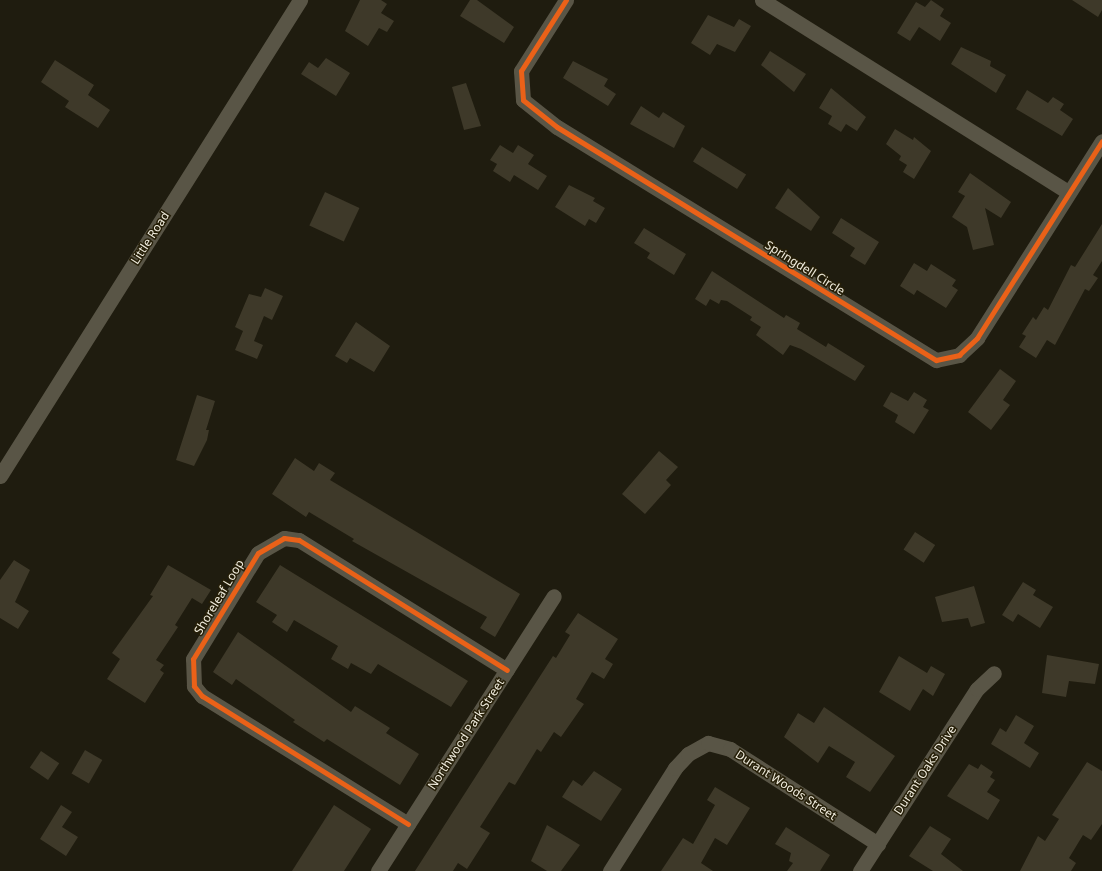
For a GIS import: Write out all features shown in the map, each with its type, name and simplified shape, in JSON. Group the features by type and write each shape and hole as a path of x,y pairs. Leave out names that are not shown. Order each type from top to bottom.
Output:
{"street":[{"name":"Little Road","path":"0,476 300,0"},
{"path":"762,0 1068,192"},
{"name":"Springdell Circle","path":"561,2 521,71 523,100 556,127 936,360 959,355 977,338 1068,192 1102,141"},
{"name":"Shoreleaf Loop","path":"408,824 202,696 194,686 193,659 258,553 284,538 299,540 507,670"},
{"name":"Northwood Park Street","path":"378,871 554,596"},
{"name":"Durant Oaks Drive","path":"860,871 977,689 994,673"},
{"name":"Durant Woods Street","path":"610,871 675,768 688,754 708,743 730,749 878,844"}],"building":[{"path":"360,0 381,0 387,4 381,13 394,21 387,32 379,28 368,46 345,31"},
{"path":"470,0 477,0 514,27 504,43 460,16"},
{"path":"931,0 944,9 940,16 951,23 940,41 919,27 910,41 897,33 916,2 925,7"},
{"path":"1072,0 1102,0 1102,10 1098,17"},
{"path":"708,15 734,27 739,19 751,26 735,52 717,44 710,55 691,43"},
{"path":"961,47 991,61 990,66 1006,75 996,93 951,64"},
{"path":"770,51 806,74 794,92 761,65"},
{"path":"326,58 350,73 336,96 301,74 309,62 318,68"},
{"path":"55,60 94,85 88,95 110,110 98,128 65,107 69,101 41,82"},
{"path":"573,61 608,79 604,86 616,94 608,106 563,78"},
{"path":"466,83 481,126 464,130 452,87"},
{"path":"831,88 866,117 857,131 846,124 841,132 828,124 832,116 819,108"},
{"path":"1027,90 1048,103 1053,97 1064,104 1060,110 1073,119 1062,136 1016,109"},
{"path":"641,106 659,118 663,112 685,126 674,148 630,124"},
{"path":"895,129 913,140 914,137 931,151 914,179 903,172 907,165 899,160 901,156 886,144"},
{"path":"500,145 513,153 518,145 534,155 528,164 547,176 538,190 514,175 510,182 493,171 497,164 490,160"},
{"path":"702,147 746,175 737,189 693,161"},
{"path":"970,173 1011,202 1001,218 985,208 994,245 973,250 967,227 952,217 965,196 958,192"},
{"path":"569,185 595,198 593,201 605,208 596,223 589,219 585,226 555,207"},
{"path":"788,188 820,217 811,231 775,208"},
{"path":"325,192 359,208 344,242 309,226"},
{"path":"841,218 879,242 865,265 850,256 855,248 832,233"},
{"path":"1102,224 1102,261 1093,275 1098,278 1089,291 1085,289 1055,345 1047,340 1036,358 1019,347 1026,336 1022,334 1033,317 1036,320 1044,307 1048,310 1071,265 1075,267"},
{"path":"644,228 686,254 674,275 647,258 650,253 634,243"},
{"path":"914,263 927,271 931,264 956,280 952,286 958,290 946,308 917,290 914,295 900,286"},
{"path":"712,271 784,318 786,315 800,323 797,329 826,347 828,343 865,366 855,381 801,349 790,345 783,355 756,335 761,327 750,320 752,317 727,301 721,300 719,304 710,299 706,306 695,299"},
{"path":"265,288 283,296 272,320 264,316 254,341 263,345 257,359 235,350 243,331 235,327 249,294 261,297"},
{"path":"356,322 390,346 374,372 350,358 347,363 335,356"},
{"path":"1000,369 1016,381 1003,400 1010,405 991,430 968,412"},
{"path":"891,392 908,401 914,392 927,400 923,407 929,410 914,434 895,422 898,415 883,406"},
{"path":"197,395 215,401 206,430 209,430 207,440 194,466 176,460"},
{"path":"659,451 678,467 666,480 671,485 645,514 622,494"},
{"path":"295,458 314,471 319,463 335,473 330,480 520,594 495,637 480,628 487,617 352,541 354,539 309,512 306,517 272,494"},
{"path":"915,532 935,545 924,563 904,550"},
{"path":"14,560 30,570 15,602 29,611 18,629 0,618 0,580"},
{"path":"168,565 211,590 202,604 192,598 175,625 178,627 156,660 164,665 160,670 164,673 145,703 107,679 120,659 112,653 153,596 150,595"},
{"path":"280,565 468,681 451,707 378,664 371,674 351,663 348,669 331,659 338,646 294,620 287,632 272,622 277,615 256,602"},
{"path":"1023,582 1036,590 1033,595 1053,607 1040,628 1018,614 1013,622 1002,615"},
{"path":"974,586 985,623 971,627 968,618 942,622 935,597"},
{"path":"578,613 618,639 605,659 613,664 604,679 592,672 576,699 584,704 561,737 554,732 541,752 537,749 515,785 509,782 480,827 490,833 467,869 458,863 453,871 415,871 553,656 556,658 570,635 565,632"},
{"path":"238,632 351,712 355,706 390,728 386,733 419,754 400,785 327,739 324,742 293,722 295,720 236,679 232,685 213,672"},
{"path":"1047,655 1099,664 1095,684 1069,681 1066,697 1042,693"},
{"path":"899,656 927,673 931,666 945,674 933,696 923,689 910,711 879,692"},
{"path":"824,707 895,756 870,792 846,777 855,762 829,746 818,763 784,737 798,713 814,723"},
{"path":"1016,715 1034,726 1024,743 1039,753 1030,768 991,744 1000,728 1006,732"},
{"path":"85,750 102,760 89,783 72,773"},
{"path":"41,751 59,763 48,780 30,768"},
{"path":"1087,762 1102,771 1102,824 1091,840 1083,835 1069,858 1076,863 1071,871 1020,871 1038,836 1045,841 1059,819 1052,815"},
{"path":"969,764 978,769 981,764 993,772 990,777 995,780 987,792 1000,800 988,820 947,796"},
{"path":"594,771 622,789 601,821 562,797 573,780 582,786"},
{"path":"715,787 750,808 727,845 715,838 701,863 713,871 661,871 683,838 693,844 715,805 707,800"},
{"path":"61,805 72,812 62,827 78,837 66,856 40,839"},
{"path":"334,805 371,829 344,871 292,871"},
{"path":"547,825 580,845 561,871 547,871 531,861"},
{"path":"930,826 951,839 941,854 963,871 933,871 909,856"},
{"path":"786,827 830,855 820,871 787,871 793,863 789,861 791,853 775,844"}],"cycle path":[{"path":"566,0 521,71 523,100 557,127 936,360 959,355 977,338 1102,141"},
{"path":"408,824 202,696 194,686 193,659 258,553 284,538 299,540 507,670"}]}
